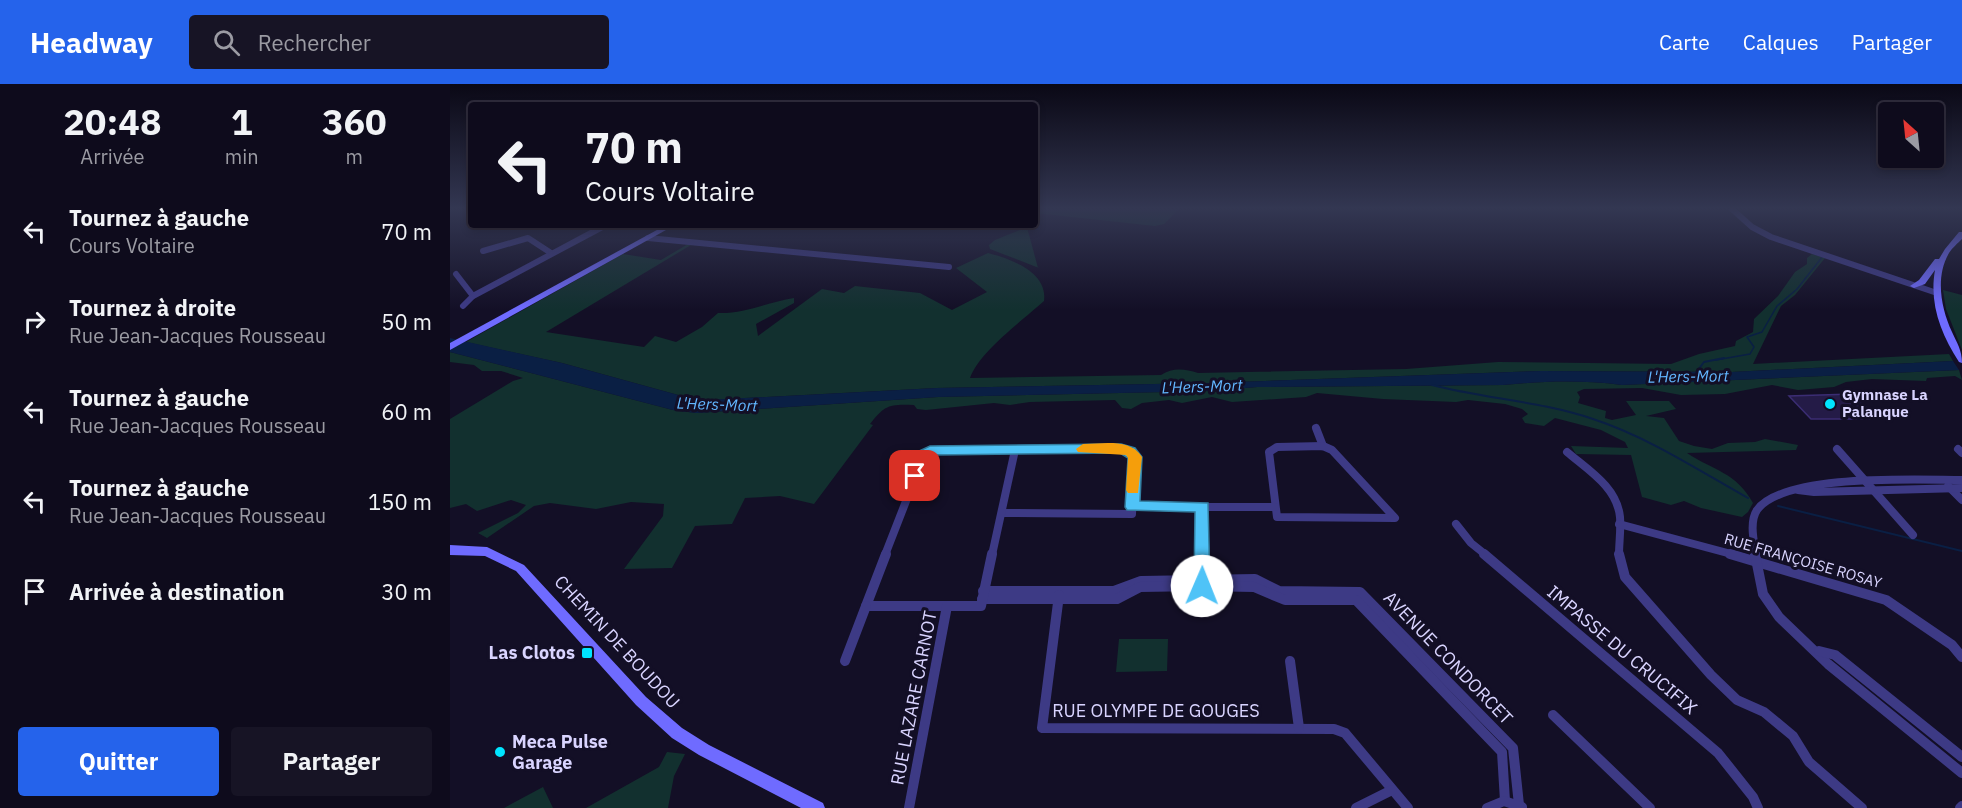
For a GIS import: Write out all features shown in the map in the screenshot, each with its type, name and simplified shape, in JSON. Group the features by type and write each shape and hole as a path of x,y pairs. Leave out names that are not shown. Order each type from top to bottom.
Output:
{"street":[{"path":"483,251 511,243"},
{"path":"535,243 551,253"},
{"path":"463,306 473,296 571,243"},
{"path":"450,347 639,243"},
{"path":"698,243 949,267"},
{"path":"1788,243 1914,286 1936,290"},
{"path":"1914,286 1922,282 1955,243"},
{"path":"1962,245 1943,259 1937,272 1936,290 1942,321 1962,360"},
{"path":"456,274 473,296"},
{"path":"1316,428 1323,446"},
{"path":"1323,446 1332,450 1395,518 1277,517 1275,507 1269,452 1271,449 1323,446"},
{"path":"845,661 924,455 930,450 1121,448 1131,452 1135,457 1132,514 1002,513"},
{"path":"1837,449 1913,535"},
{"path":"983,595 1015,450"},
{"path":"1567,452 1612,496 1618,507 1618,563 1625,577 1711,675 1737,700 1764,712 1792,736 1809,762 1862,808"},
{"path":"1943,480 1962,500"},
{"path":"1962,480 1809,485 1769,500 1756,511 1754,523 1756,561 1764,597 1782,622 1819,651 1828,664 1962,773"},
{"path":"1796,489 1814,492 1962,488"},
{"path":"1132,507 1275,507"},
{"path":"1202,583 1203,507"},
{"name":"IMPASSE DU CRUCIFIX","path":"1456,524 1471,543 1718,753 1753,797 1758,808"},
{"name":"RUE FRANÇOISE ROSAY","path":"1619,524 1756,561 1886,600 1952,645 1962,657"},
{"name":"CHEMIN DE BOUDOU","path":"450,550 487,552 520,568 641,701 677,733 704,750 816,808"},
{"name":"AVENUE CONDORCET","path":"983,595 1059,595 1117,599 1140,587 1255,579 1279,591 1360,592 1513,748 1521,806"},
{"name":"AVENUE CONDORCET","path":"1202,583 1254,587 1285,600 1356,600 1502,752 1505,801"},
{"name":"RUE LAZARE CARNOT","path":"909,808 946,606 981,606 983,595"},
{"name":"RUE OLYMPE DE GOUGES","path":"1059,595 1042,728 1334,729 1345,733 1408,808"},
{"path":"866,606 946,606"},
{"path":"1819,651 1835,656 1962,757"},
{"path":"1290,661 1299,728"},
{"path":"1553,715 1650,808"},
{"path":"1356,808 1392,790"},
{"path":"1487,808 1494,802 1505,801 1521,806"}],"green space":[{"path":"992,243 1031,243 1038,268 990,249 989,245"},
{"path":"688,244 691,245 546,332 644,347 655,336 676,342 702,327 718,313 737,312 794,298 794,303 756,324 758,336 822,289 844,293 855,286 920,293 952,310 987,292 956,268 988,253 1026,268 1040,282 1044,291 1044,301 992,347 970,378 1161,375 1179,370 1198,373 1406,369 1498,362 1671,364 1699,354 1735,346 1736,341 1753,332 1754,319 1778,296 1795,272 1807,264 1807,258 1812,254 1825,258 1795,295 1781,306 1753,364 1949,354 1953,361 1732,372 1541,371 1211,383 937,388 708,400 678,395 562,363 466,342 623,254 661,260"},
{"path":"1943,290 1962,295 1962,350 1946,309"},
{"path":"450,352 673,410 696,413 938,397 1210,391 1257,387 1503,385 1562,382 1622,385 1959,370 1962,380 1955,376 1927,378 1926,381 1872,379 1846,382 1834,387 1798,390 1772,385 1725,394 1681,395 1642,388 1584,389 1577,392 1580,397 1578,403 1606,411 1605,418 1612,420 1636,415 1626,401 1669,401 1676,409 1646,416 1664,418 1679,441 1694,446 1712,449 1728,443 1755,442 1765,439 1798,445 1796,450 1687,453 1732,478 1746,493 1753,503 1742,517 1701,508 1684,501 1671,505 1642,497 1631,455 1576,454 1571,446 1628,448 1625,442 1601,430 1555,418 1544,426 1525,423 1522,418 1528,414 1522,409 1505,404 1468,400 1456,402 1383,399 1317,393 1306,397 1232,402 1212,397 1182,403 1169,400 1142,403 1131,409 1122,408 1115,400 1030,402 1010,405 994,403 926,410 917,409 914,405 899,405 884,409 870,424 873,425 814,504 780,496 745,498 732,524 695,526 672,568 624,569 663,516 664,504 631,502 596,509 550,503 534,506 487,538 478,533 518,513 526,505 511,500 477,511 466,504 450,508 450,419 513,381 523,378 501,371 482,371 474,365 450,362"},
{"path":"1119,639 1168,639 1167,671 1116,672"},
{"path":"667,752 685,754 674,776 668,808 586,808 659,767"},
{"path":"543,787 553,808 504,808"}],"water":[{"name":"L'Hers-Mort","path":"450,338 562,363 678,395 708,400 937,388 1211,383 1541,371 1732,372 1953,361 1959,370 1622,385 1562,382 1503,385 1257,387 1210,391 938,397 696,413 673,410 450,352"}],"building":[{"name":"Gymnase La Palanque","path":"1853,394 1878,419 1811,419 1789,396"}],"waterway":[{"name":"L'Hers-Mort","path":"1716,360 1750,354 1754,347 1747,337 1762,332 1777,306 1797,289 1823,256"},
{"name":"L'Hers-Mort","path":"1695,374 1704,362 1724,358"},
{"path":"1432,385 1553,408 1613,426 1691,465 1748,498"},
{"path":"1778,506 1962,551"}],"slow traffic":[{"path":"1083,449 1121,448 1131,452 1135,457 1133,490"}],"place":[{"name":"Gymnase La Palanque","path":"1830,404"},
{"name":"Las Clotos","path":"587,653"},
{"name":"Meca Pulse Garage","path":"500,752"}],"route":[{"path":"915,476 924,455 930,450 1121,448 1131,452 1135,457 1132,507 1203,507 1202,586"}]}
